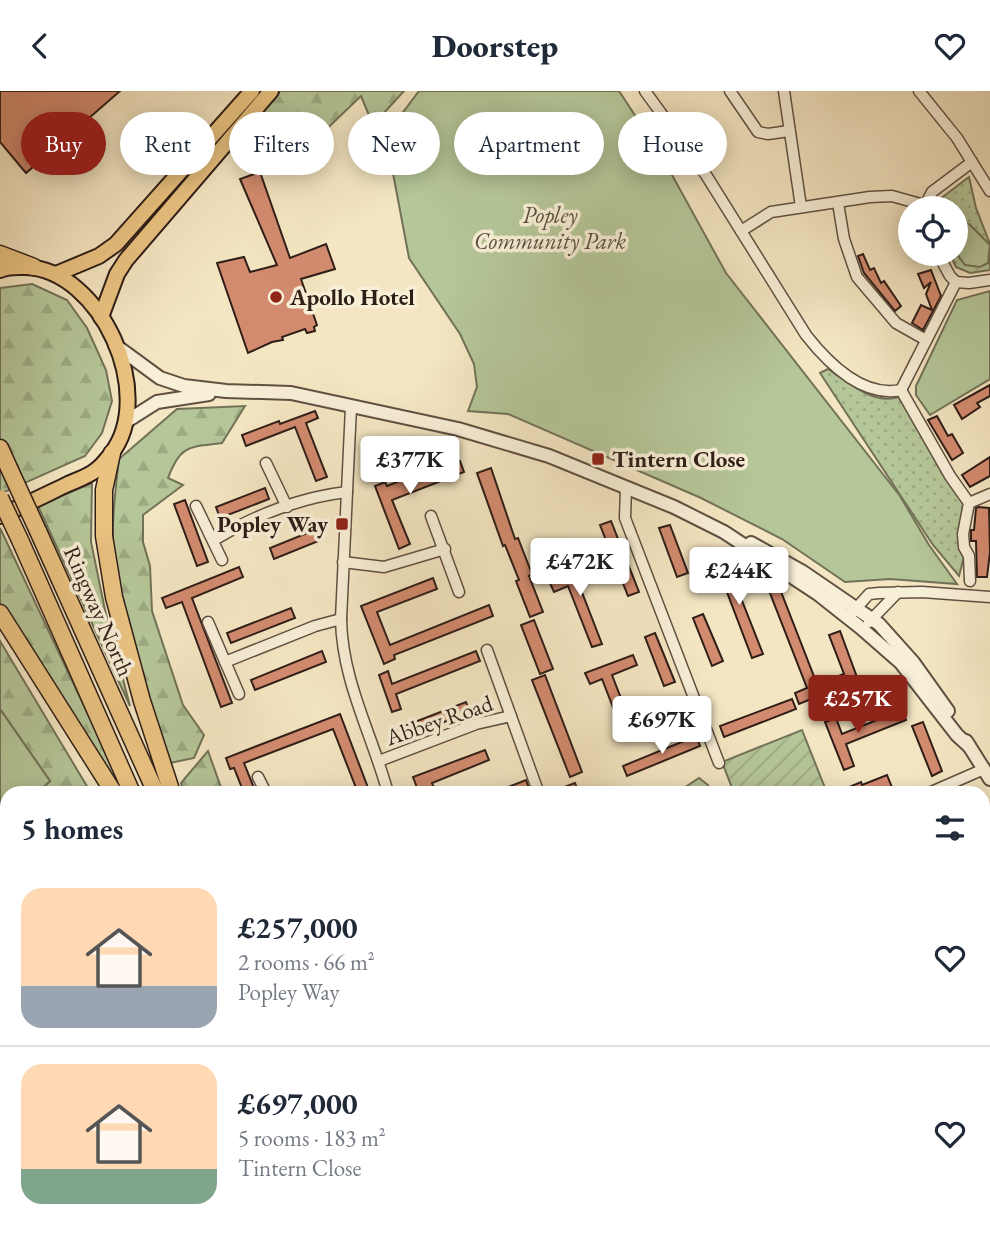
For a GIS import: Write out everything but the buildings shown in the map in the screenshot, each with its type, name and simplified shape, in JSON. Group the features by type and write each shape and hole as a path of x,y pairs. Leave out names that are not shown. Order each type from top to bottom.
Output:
{"highway":[{"path":"0,254 34,267"},
{"name":"Ringway North","path":"0,448 153,786"},
{"path":"112,453 104,490 103,536 114,597 142,701 170,786"},
{"name":"Ringway North","path":"0,498 129,786"},
{"path":"0,613 110,786"}],"main road":[{"path":"56,274 99,257 116,244 253,91"},
{"path":"101,317 117,274 126,260 271,91"},
{"path":"0,270 8,266 34,267 56,274 72,285 101,317 116,345 128,387 127,421 112,453 96,470 0,516"}],"street":[{"path":"645,91 706,175 806,335 824,359 840,372 880,392 901,390"},
{"path":"730,91 758,132 768,134 789,131"},
{"path":"784,91 801,207"},
{"path":"919,91 972,162 990,191"},
{"path":"930,196 972,162"},
{"path":"740,231 771,212 892,196 898,198"},
{"path":"838,203 844,239 857,277 896,323 926,341"},
{"path":"945,266 956,282 990,280"},
{"path":"901,390 956,282"},
{"path":"116,345 160,378 184,386 226,391 291,393 479,434 550,456 724,532 867,624 969,746 987,774 950,786"},
{"path":"901,390 968,503 963,534 964,547 969,556 970,581"},
{"path":"127,421 158,402 226,391"},
{"name":"Abbey Road","path":"351,407 343,562 342,653 386,786"},
{"path":"266,463 287,507"},
{"path":"626,487 625,519 719,763"},
{"path":"214,540 237,526 308,499 347,492"},
{"path":"968,503 990,493"},
{"path":"195,506 222,560"},
{"path":"431,516 459,592"},
{"path":"343,562 384,567 445,549"},
{"path":"852,613 869,594 898,592 990,597"},
{"path":"867,624 898,592"},
{"path":"225,662 315,626 341,619"},
{"path":"208,622 239,694"},
{"path":"489,649 536,786"},
{"name":"Abbey Road","path":"379,761 476,724 511,716"},
{"path":"258,777 262,786"}],"green space":[{"path":"280,91 404,91 385,112 368,112 361,96 334,122 334,112 262,112"},
{"name":"Popley Community Park","path":"419,91 619,91 633,112 618,112 618,175 672,175 726,273 900,496 929,545 957,584 890,579 845,582 782,539 701,498 508,414 468,411 477,387 474,364 460,334 409,258 393,175 440,175 440,112 403,112"},
{"path":"969,177 976,208 990,244 990,270 970,273 956,267 968,266 968,196 944,196"},
{"path":"968,224 990,245 988,263 980,267 968,265"},
{"path":"32,284 67,300 87,328 106,370 112,401 102,433 85,456 0,494 0,288"},
{"path":"990,291 990,379 930,415 916,395 916,386 957,300"},
{"path":"828,369 871,395 889,399 899,397 963,503 960,551 964,557 959,576 933,545 820,373"},
{"path":"245,406 222,443 194,447 182,453 168,478 183,485 143,515 143,542 150,566 152,611 183,705 204,735 194,758 170,763 138,665 119,590 113,539 119,459 177,409"},
{"path":"92,483 91,542 105,610 130,706 38,506"},
{"path":"0,528 122,786 117,786 0,604"},
{"path":"0,641 87,786 45,786 50,781 0,709"},
{"path":"0,709 50,781 45,786 0,786"},
{"path":"802,730 824,786 731,786 722,762"},
{"path":"208,751 220,786 182,786 181,783"},
{"path":"699,778 708,786 687,786"}],"place":[{"name":"Apollo Hotel","path":"276,297"},
{"name":"Tintern Close","path":"598,459"},
{"name":"Popley Way","path":"342,524"}]}
